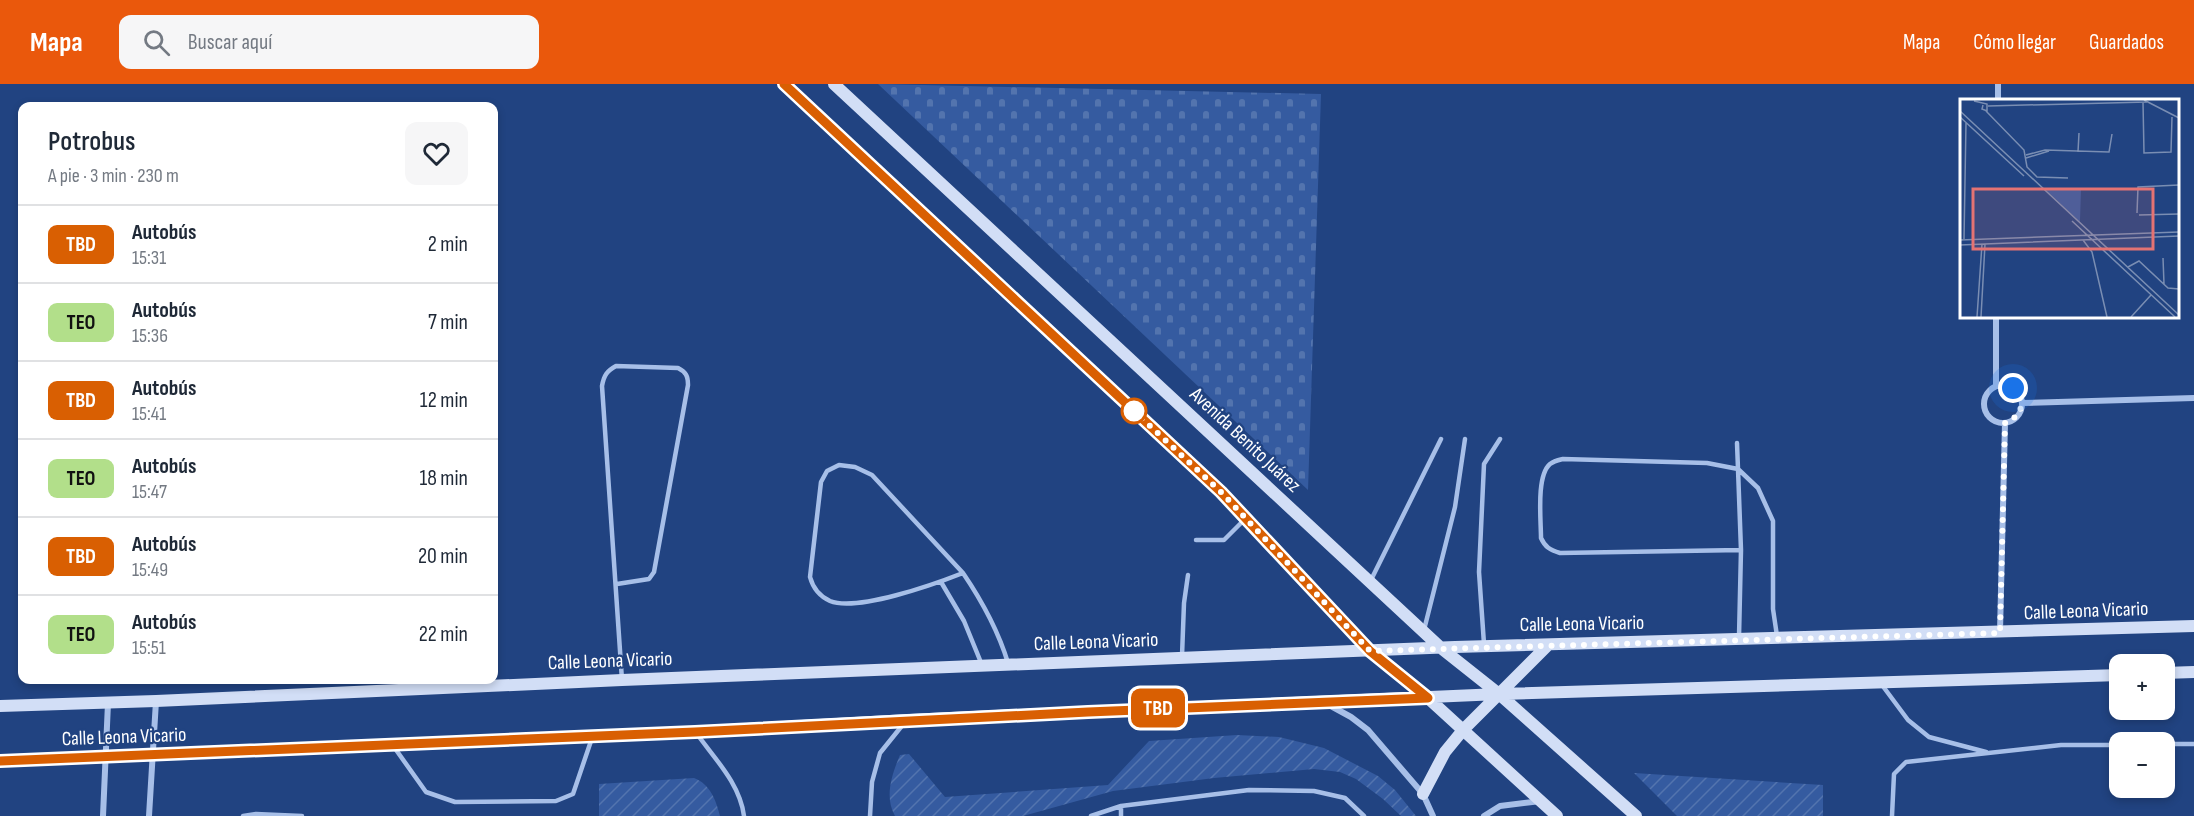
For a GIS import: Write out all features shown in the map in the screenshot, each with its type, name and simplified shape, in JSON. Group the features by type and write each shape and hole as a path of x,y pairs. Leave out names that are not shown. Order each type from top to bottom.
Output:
{"main road":[{"path":"784,84 1221,492 1370,651 1428,698 1557,816"},
{"name":"Avenida Benito Juárez","path":"834,84 1441,648 1499,694 1634,814"},
{"name":"Calle Leona Vicario","path":"0,705 156,701 1484,646 2194,626"},
{"path":"1423,794 1445,752 1463,730 1548,645"},
{"path":"2175,673 2194,672"},
{"name":"Calle Leona Vicario","path":"0,761 695,732 1323,701 2109,675"}],"street":[{"path":"1996,318 1996,386"},
{"path":"2005,385 2013,388 2019,394 2022,403 2020,412 2014,419 2005,423 1997,422 1990,419 1985,412 1984,397 1996,386 2005,385"},
{"path":"2022,403 2194,398"},
{"path":"2000,633 2005,423"},
{"path":"149,816 156,701"},
{"path":"1323,701 1368,730 1423,794 1433,816"},
{"path":"103,816 108,702"},
{"path":"1484,816 1500,806 1541,801"}],"lane":[{"path":"617,584 649,579 654,572 688,385 685,371 678,368 616,366 603,377 622,680"},
{"path":"1370,582 1441,439"},
{"path":"1424,630 1455,507 1465,440"},
{"path":"1484,646 1479,572 1484,464 1500,440"},
{"path":"1737,443 1741,550 1739,640"},
{"path":"1741,550 1560,553 1545,546 1541,538 1541,479 1551,462 1563,459 1707,462 1738,469 1758,488 1771,514 1773,609 1778,639"},
{"path":"963,573 899,595 849,603 832,602 820,595 812,587 810,577 821,482 827,471 839,465 855,467 872,475 963,573 1000,636 1009,665"},
{"path":"1196,540 1224,540 1245,519"},
{"path":"1182,658 1184,603 1188,575"},
{"path":"941,582 964,621 983,667"},
{"path":"1880,682 1908,720 1929,737 1991,753"},
{"path":"870,816 872,782 880,753 907,720"},
{"path":"695,732 733,783 739,795 744,816"},
{"path":"392,745 426,792 455,802 556,801 573,794 593,736"},
{"path":"2175,744 2194,744"},
{"path":"1892,816 1894,774 1906,762 2061,745 2109,745"},
{"path":"1091,816 1121,806 1250,790 1314,790 1345,798 1364,816"},
{"path":"1121,806 1121,816"},
{"path":"243,816 256,814 302,816"},
{"path":"1634,814 1645,816"}],"green space":[{"path":"878,84 1321,94 1308,490"},
{"path":"1237,735 1279,737 1324,748 1378,776 1395,790 1416,816 1401,816 1356,779 1340,772 1314,769 1214,778 1113,791 1023,816 895,816 890,801 892,778 900,755 909,754 945,797 1108,785 1149,741"},
{"path":"1634,773 1823,785 1823,816 1677,816"},
{"path":"694,778 712,793 720,816 599,816 599,784"}],"bus line":[{"name":"TBD","path":"0,761 1428,698 1370,651 1221,492 784,84"}],"route":[{"path":"1134,411 1221,492 1370,651 2000,633 2005,423 2014,419 2020,412 2022,403 2019,394 2013,388"}]}
